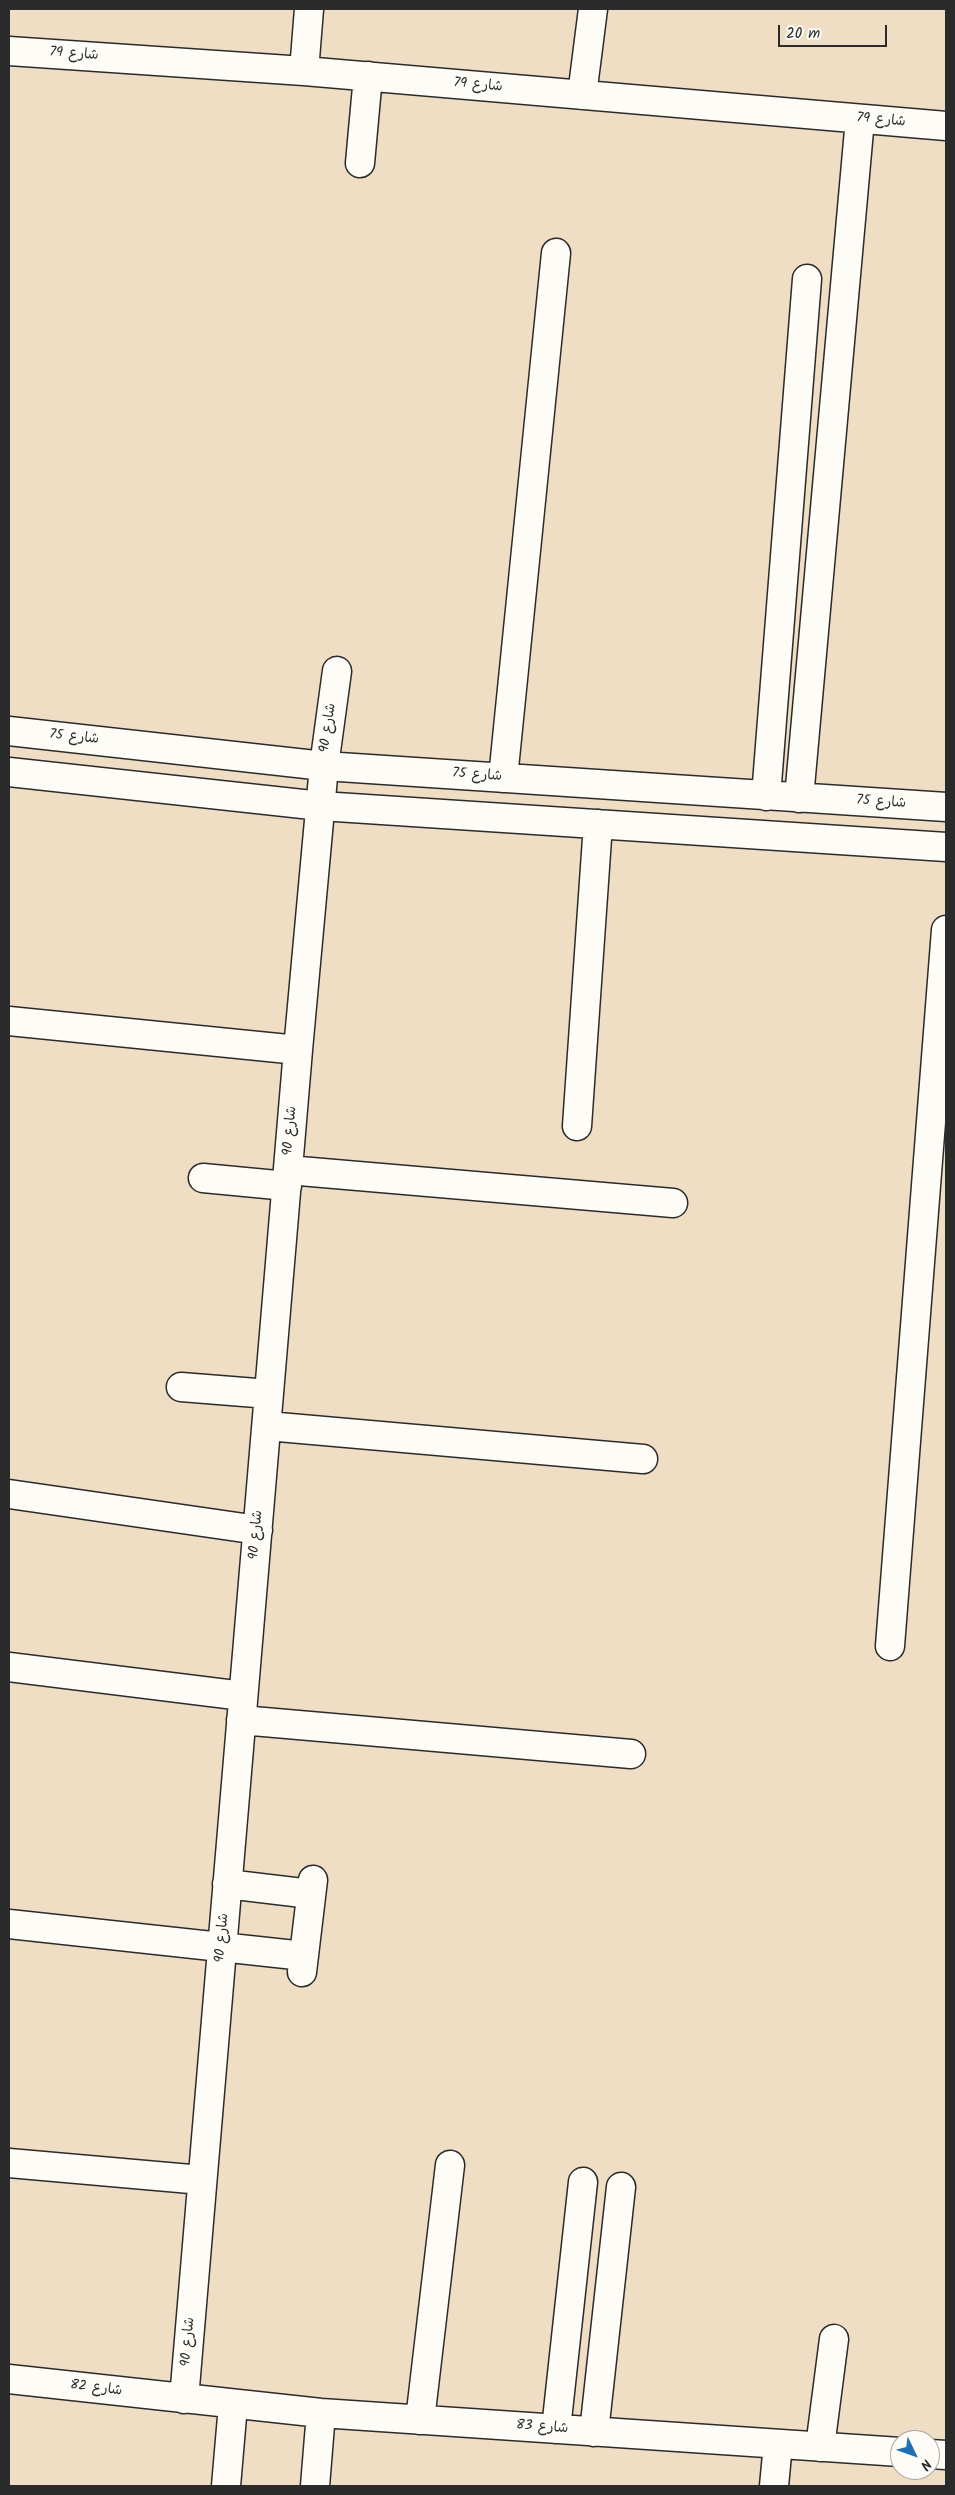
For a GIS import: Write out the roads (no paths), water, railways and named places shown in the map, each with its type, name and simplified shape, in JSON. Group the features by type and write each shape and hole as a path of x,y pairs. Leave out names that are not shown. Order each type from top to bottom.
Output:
{"lane":[{"path":"304,71 309,9"},
{"path":"582,95 592,9"},
{"name":"شارع 79","path":"9,51 368,76 946,126"},
{"path":"360,163 368,76"},
{"path":"800,798 860,119"},
{"path":"503,778 556,252"},
{"path":"766,796 807,278"},
{"name":"شارع 90","path":"184,2399 298,1050 324,766 337,671"},
{"name":"شارع 75","path":"9,731 324,766 946,807"},
{"path":"9,772 321,806 946,847"},
{"path":"577,1126 598,824"},
{"path":"890,1646 946,930"},
{"path":"9,1021 298,1050"},
{"path":"203,1178 287,1178 673,1202"},
{"path":"181,1387 269,1394"},
{"path":"266,1426 643,1459"},
{"path":"9,1494 258,1530"},
{"path":"9,1667 242,1708 631,1754"},
{"path":"9,1924 222,1945 303,1964 312,1887 227,1884"},
{"path":"9,2164 202,2180"},
{"path":"420,2420 450,2165"},
{"path":"556,2429 583,2182"},
{"path":"594,2432 621,2187"},
{"path":"820,2447 834,2339"},
{"name":"شارع 82","path":"9,2379 184,2399"},
{"name":"شارع 83","path":"184,2399 321,2413 890,2451"},
{"path":"226,2486 233,2404"},
{"path":"315,2486 321,2413"},
{"path":"774,2486 778,2444"}]}
